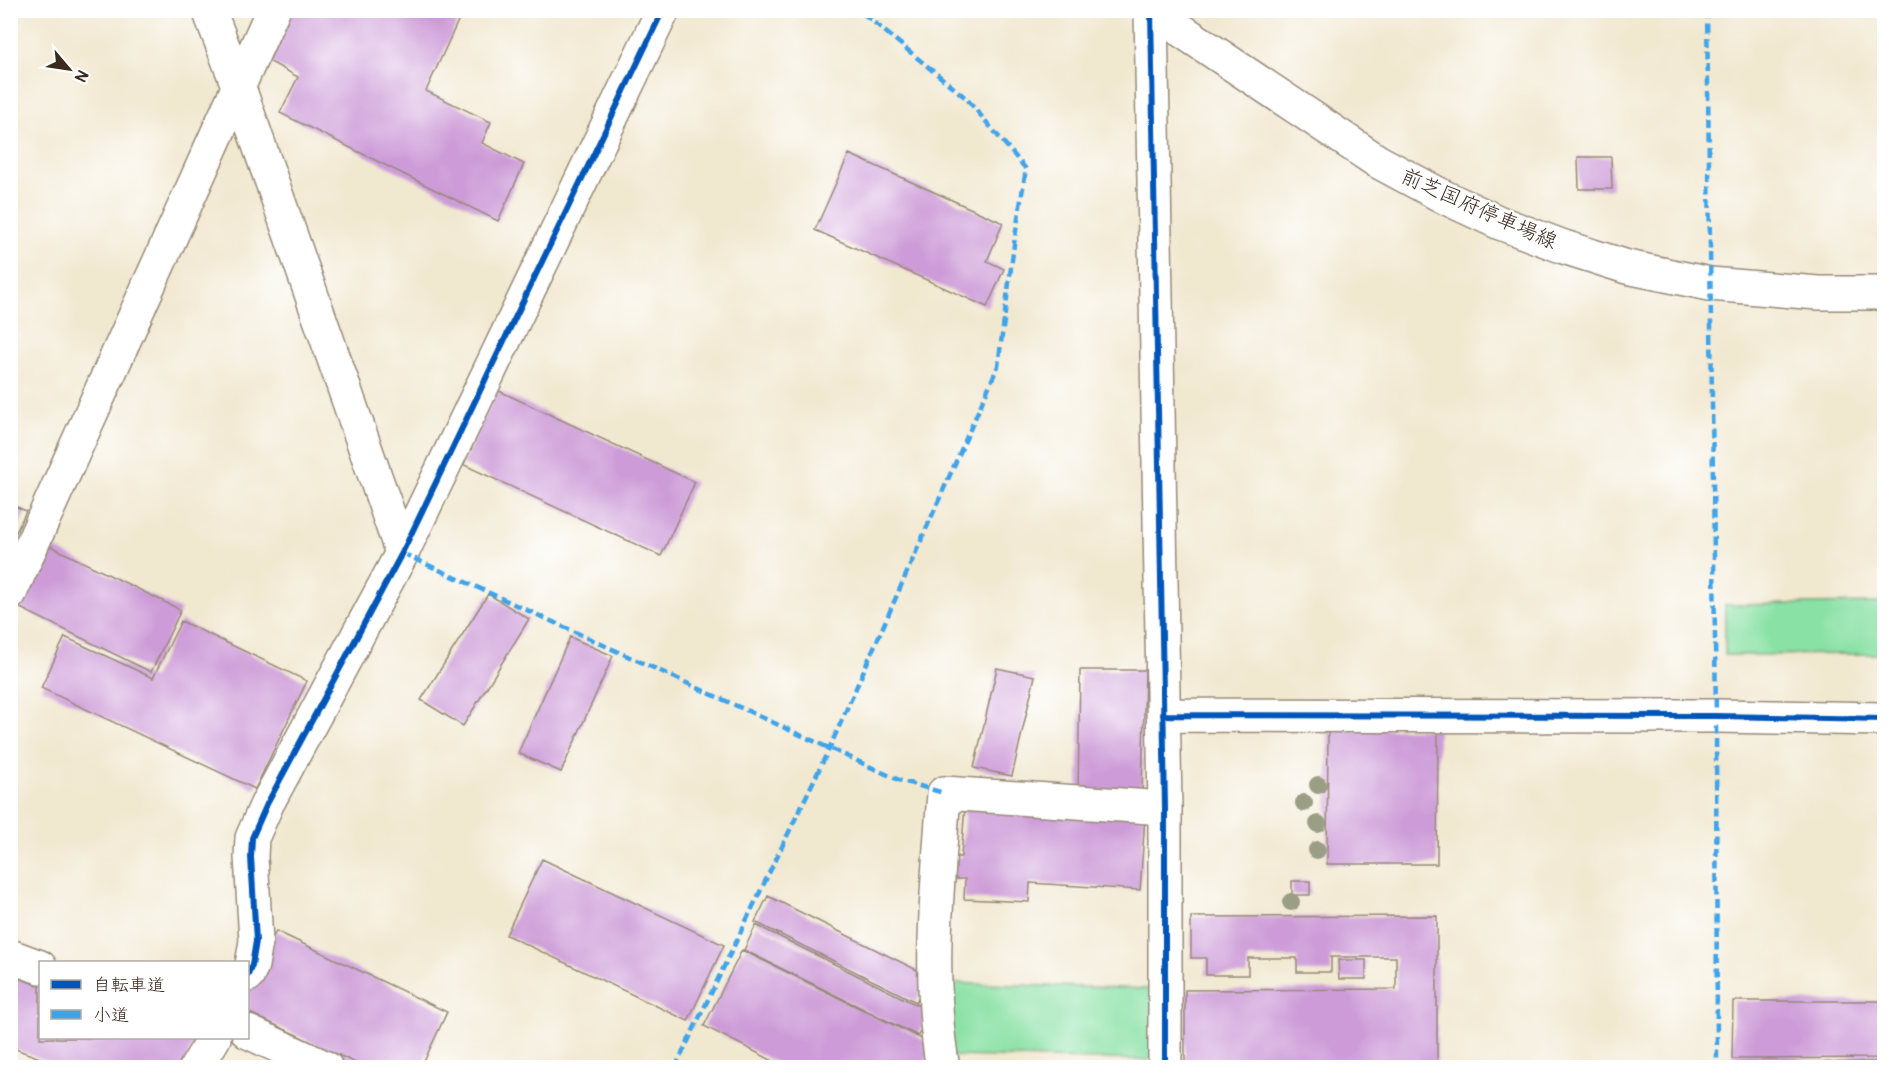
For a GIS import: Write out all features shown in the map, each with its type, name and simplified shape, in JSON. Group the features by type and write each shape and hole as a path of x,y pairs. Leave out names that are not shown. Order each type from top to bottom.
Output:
{"street":[{"path":"209,10 239,88 402,553"},
{"path":"10,593 273,10"},
{"path":"249,972 256,941 252,838 267,804 402,553 663,10"},
{"path":"1151,10 1165,808 1165,1068"},
{"name":"前芝国府停車場線","path":"1151,10 1377,161 1444,197 1500,223 1564,248 1627,267 1710,284 1818,293 1884,293"},
{"path":"1163,715 1716,716 1884,719"},
{"path":"943,1068 938,1042 935,974 944,793 1165,808"},
{"path":"10,956 39,967"},
{"path":"249,1032 326,1068"},
{"path":"196,1068 213,1039"}],"green space":[{"path":"1884,603 1884,654 1725,655 1725,605"},
{"path":"945,983 1153,989 1154,1060 951,1056"}],"building":[{"path":"284,10 463,10 426,91 491,122 482,143 524,164 498,221 280,113 298,77 265,59"},
{"path":"849,154 1003,223 987,261 1004,269 987,307 815,230"},
{"path":"1578,157 1611,157 1612,189 1579,189"},
{"path":"497,390 695,482 661,556 462,464"},
{"path":"10,504 26,511 10,545"},
{"path":"46,544 181,610 151,672 16,606"},
{"path":"488,594 529,619 463,726 421,700"},
{"path":"181,621 307,681 255,789 41,688 65,637 153,678"},
{"path":"570,637 613,656 561,772 518,753"},
{"path":"997,668 1035,676 1012,776 974,768"},
{"path":"1080,670 1145,670 1142,794 1078,793"},
{"path":"1328,729 1438,729 1437,864 1327,864"},
{"path":"965,806 1145,817 1140,890 1030,883 1029,902 964,899 965,879 952,879 953,857 961,857"},
{"path":"542,859 724,945 688,1021 506,935"},
{"path":"1292,881 1310,881 1310,895 1292,895"},
{"path":"768,896 929,976 916,1002 755,922"},
{"path":"1437,916 1437,1066 1185,1067 1185,990 1396,989 1396,957 1331,957 1331,972 1297,972 1297,958 1248,958 1248,975 1206,975 1206,958 1191,958 1191,917"},
{"path":"756,925 929,1011 918,1036 744,950"},
{"path":"276,931 447,1012 421,1068 366,1068 249,1012 249,990"},
{"path":"742,950 934,1045 923,1068 787,1068 704,1026"},
{"path":"1338,960 1366,960 1366,979 1339,979"},
{"path":"10,975 39,986 39,1039 188,1039 193,1041 184,1068 67,1068 10,1047"},
{"path":"1733,1001 1884,1001 1884,1058 1732,1059"},
{"path":"1884,1062 1884,1068 1737,1068 1737,1063"}],"marked path":[{"path":"675,1068 830,747 998,366 1026,169 966,98 859,10"},
{"path":"1707,10 1716,716 1717,1068"},
{"path":"402,553 899,780 944,793"}],"cycle path":[{"path":"249,972 256,941 252,838 267,804 402,553 663,10"},
{"path":"1151,10 1165,808 1165,1068"},
{"path":"1163,715 1716,716 1884,719"}]}
